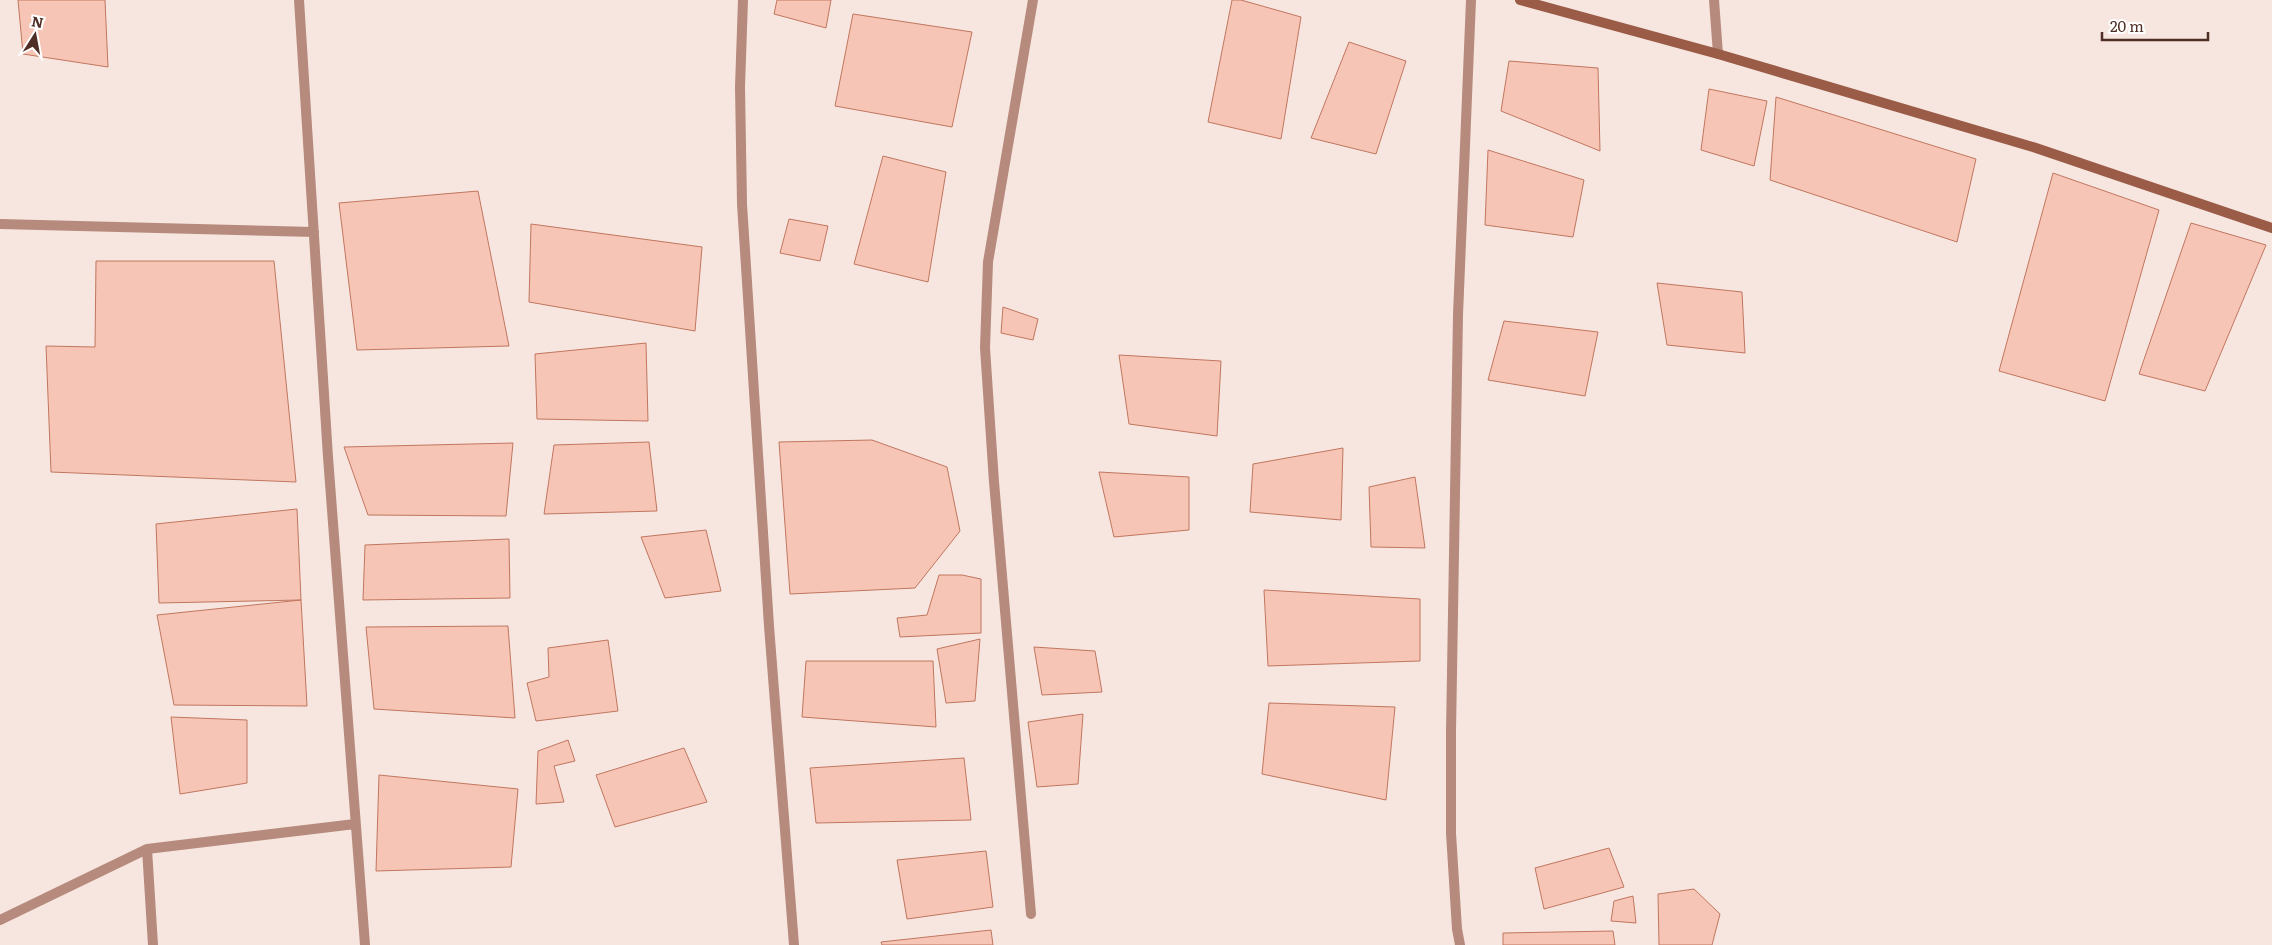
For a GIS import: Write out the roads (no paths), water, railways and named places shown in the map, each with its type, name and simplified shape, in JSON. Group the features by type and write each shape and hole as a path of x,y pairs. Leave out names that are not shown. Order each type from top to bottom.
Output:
{"street":[{"path":"300,0 314,232 365,945"},
{"path":"743,0 740,88 742,204 769,626 794,945"},
{"path":"1031,914 995,492 985,348 988,262 1033,0"},
{"path":"1460,945 1457,929 1451,833 1451,732 1458,315 1471,0"},
{"path":"1520,0 1718,54 2036,148 2272,228"},
{"path":"1714,0 1718,54"},
{"path":"0,224 314,232"},
{"path":"0,920 60,893 147,849 355,824"},
{"path":"147,849 153,945"}]}
